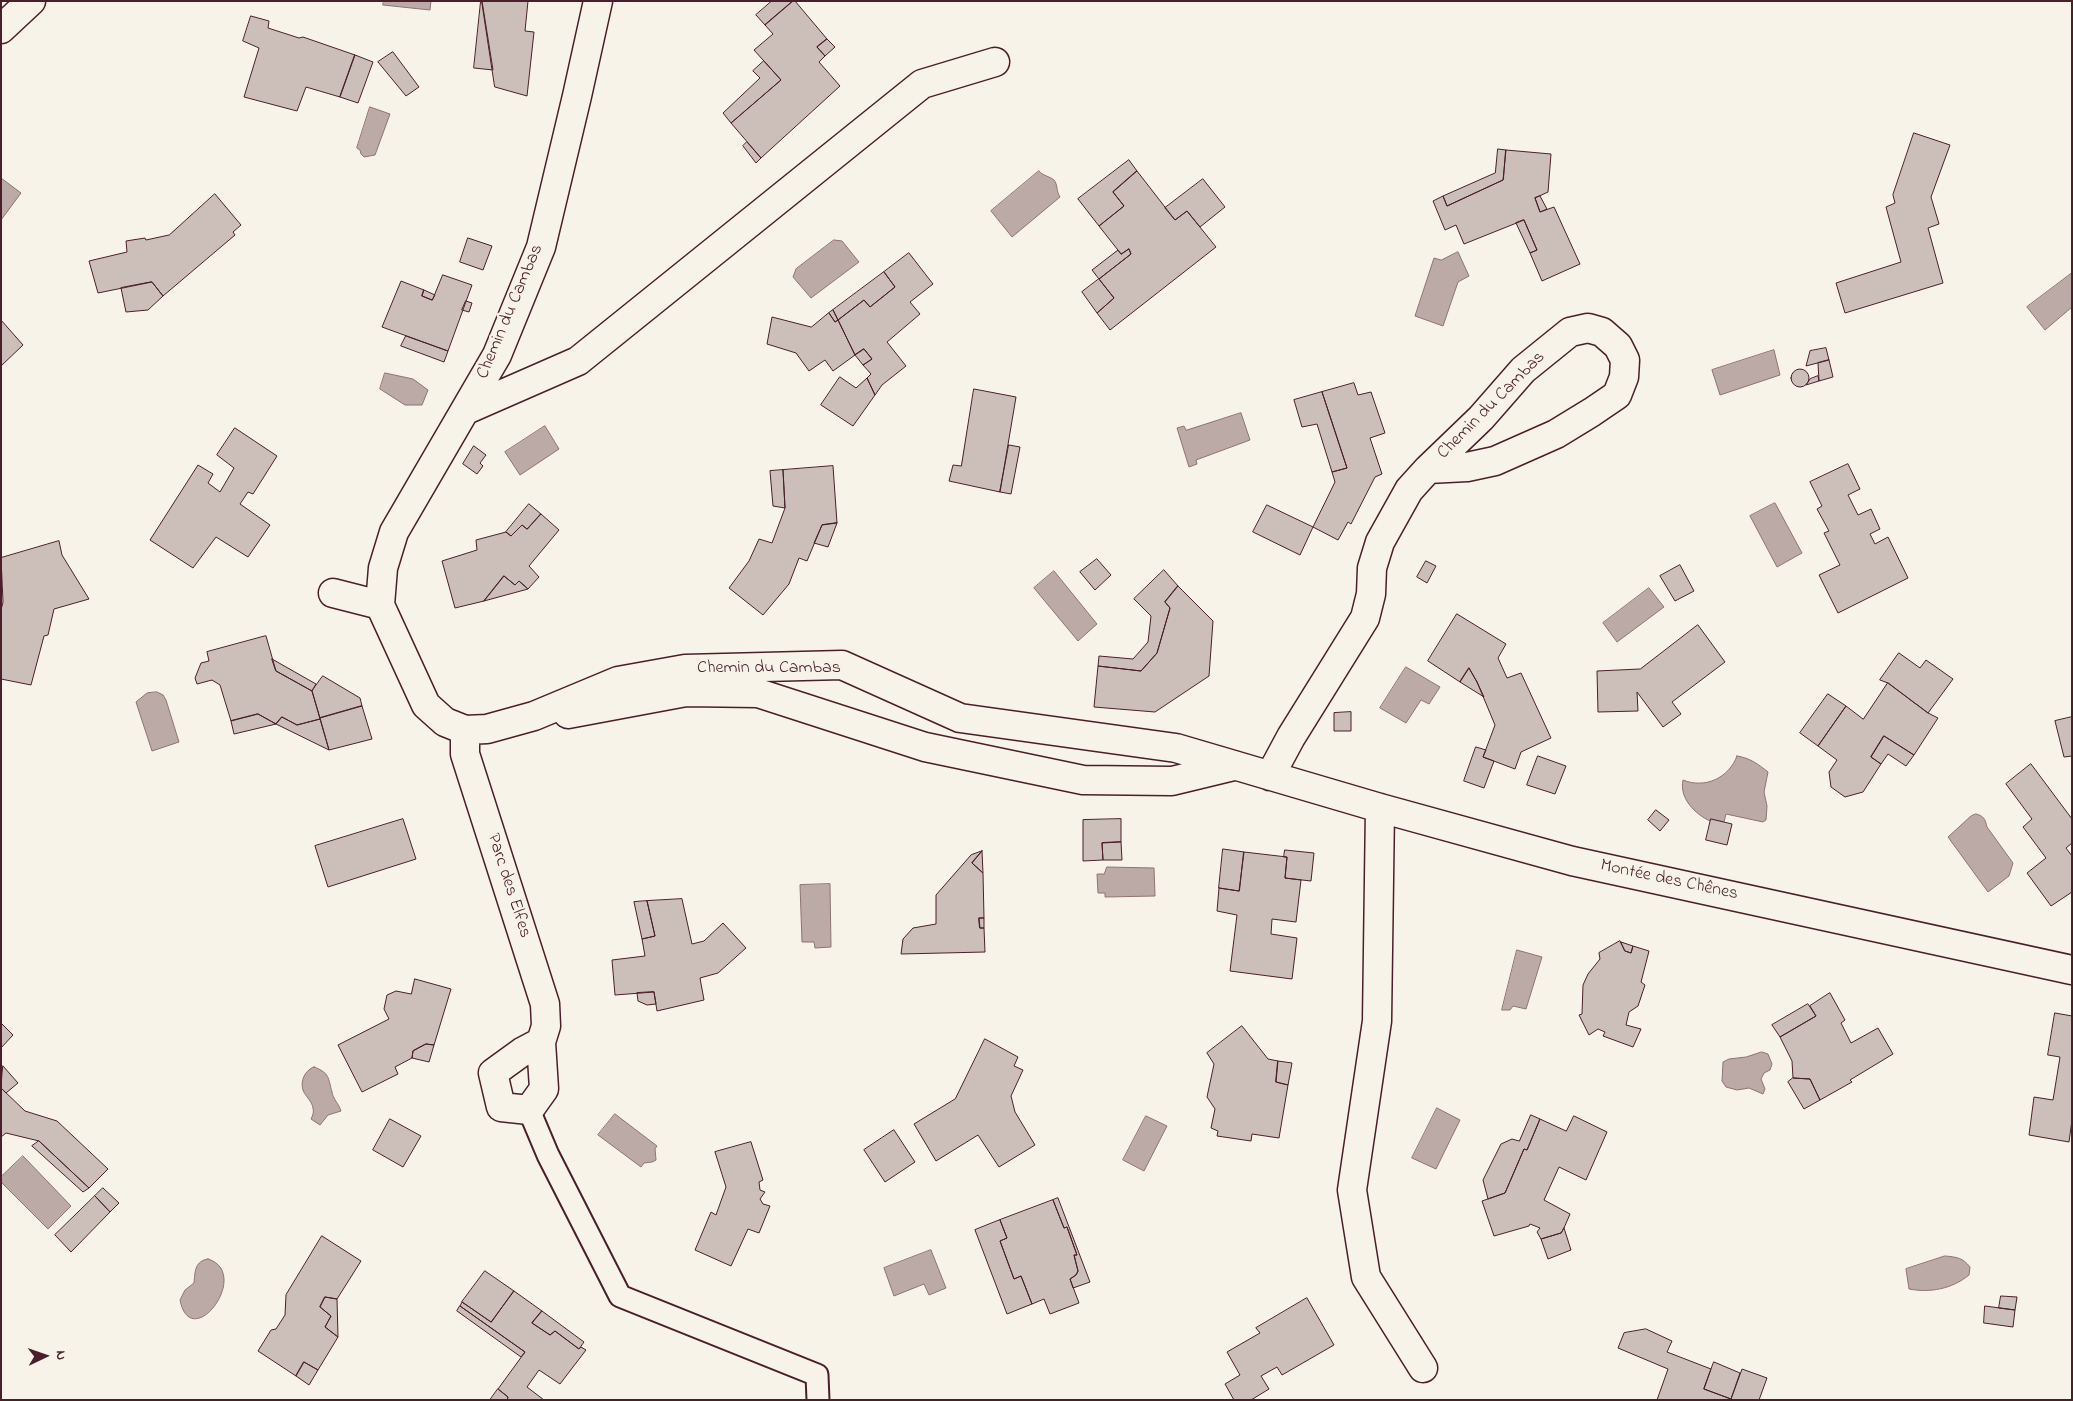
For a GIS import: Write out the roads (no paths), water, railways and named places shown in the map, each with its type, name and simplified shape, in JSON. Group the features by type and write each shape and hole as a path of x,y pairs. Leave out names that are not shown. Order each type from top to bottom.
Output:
{"street":[{"path":"1,29 31,1"},
{"name":"Chemin du Cambas","path":"598,1 541,247 497,355 394,532 383,568 380,605 426,705 445,722 465,730 487,729 534,716 618,681 685,669 842,665 960,718 1176,748 1270,776 1291,737 1365,618 1371,594 1372,568 1380,542 1409,490 1428,469 1481,418 1523,370 1570,332 1588,328 1602,332 1618,346 1625,360 1624,377 1617,395 1592,412 1556,434 1495,461 1467,467 1428,469"},
{"path":"466,410 578,361 922,84 995,62"},
{"path":"333,593 380,605"},
{"name":"Chemin du Cambas","path":"534,716 572,714 686,692 758,692 924,747 1083,780 1172,781 1237,765"},
{"name":"Parc des Elfes","path":"465,730 466,754 545,1004 546,1026 541,1042 544,1089 530,1110"},
{"name":"Montée des Chênes","path":"1270,776 1572,861 2072,970"},
{"path":"1380,808 1378,1021 1352,1190 1366,1277 1423,1368"},
{"path":"530,1110 501,1107 493,1073 522,1052 541,1042"}],"lane":[{"path":"530,1110 548,1155 620,1296 817,1375 818,1400"}]}
